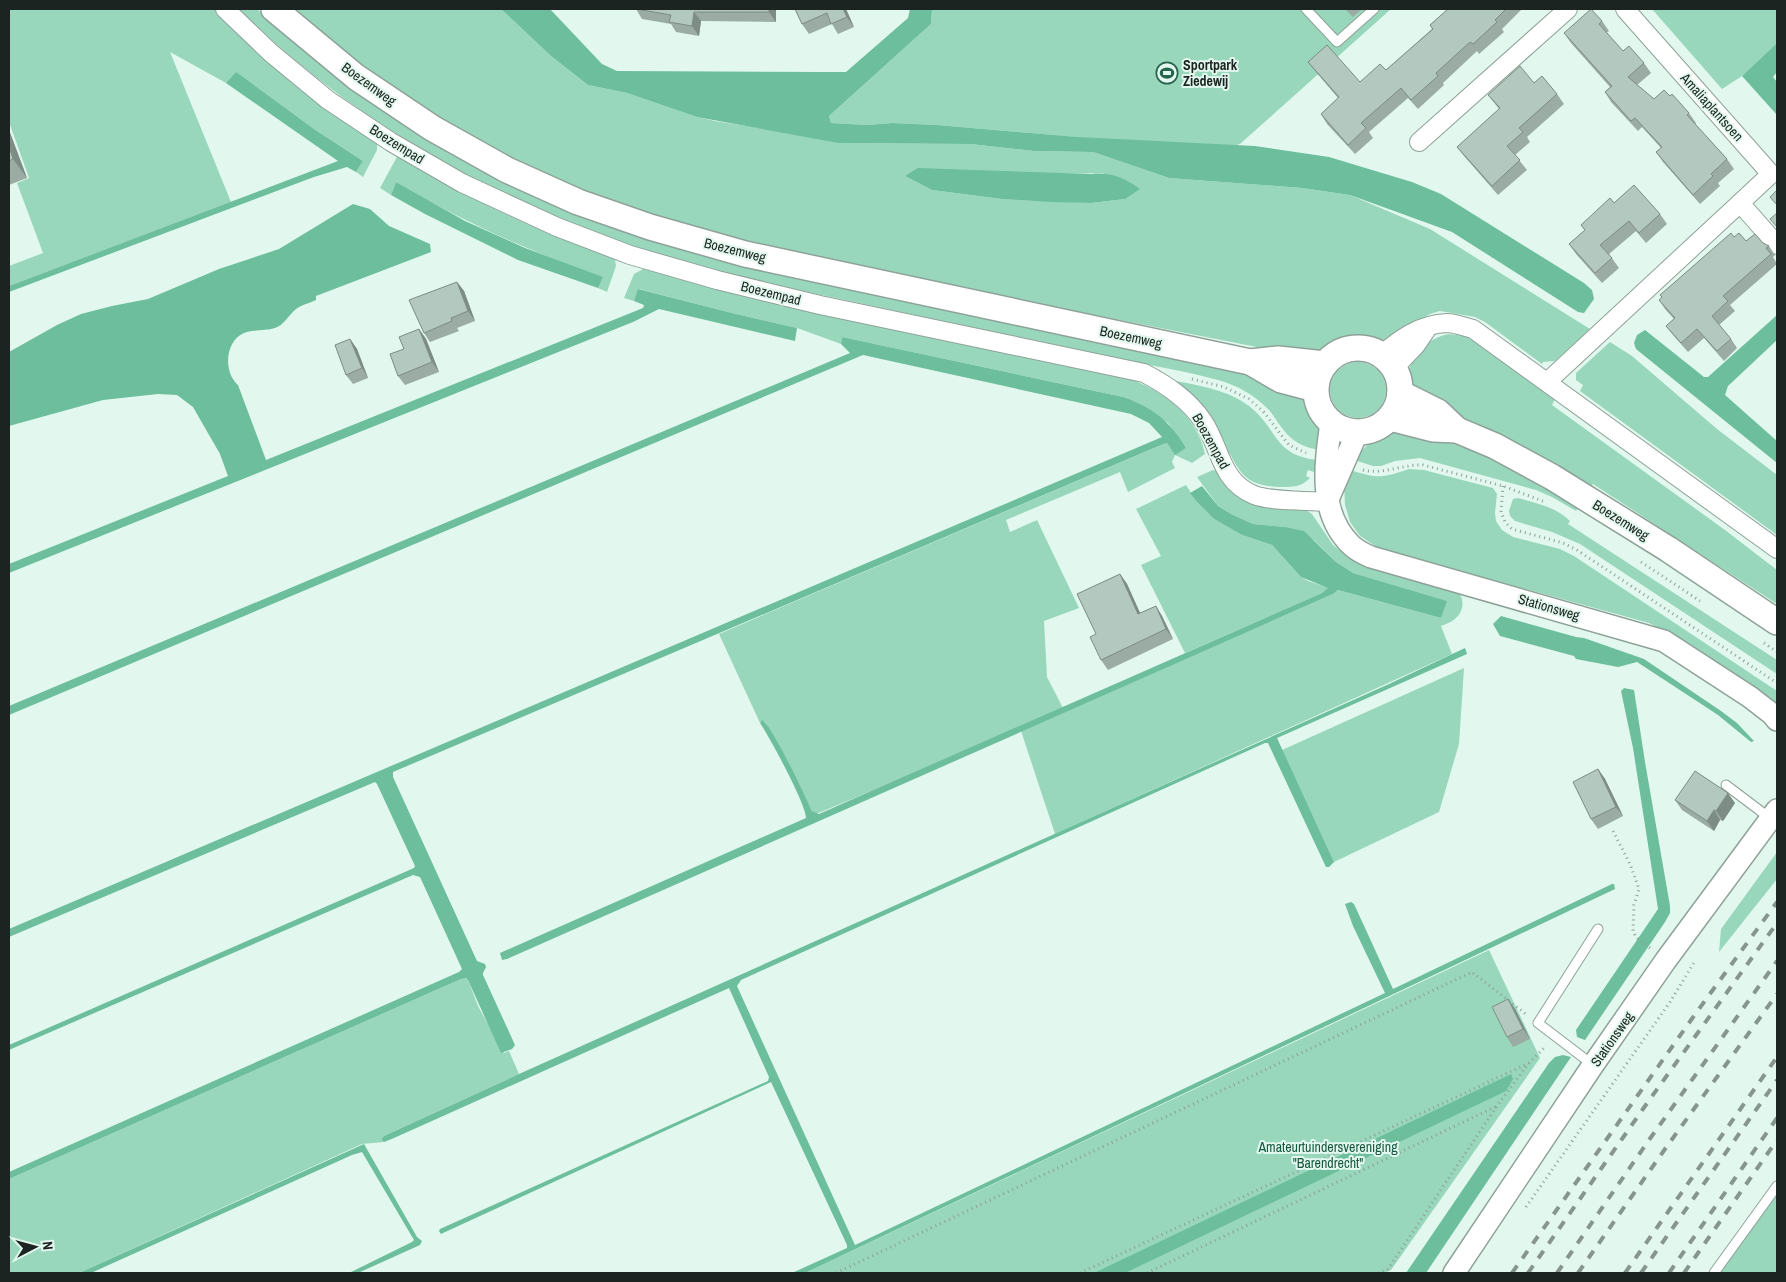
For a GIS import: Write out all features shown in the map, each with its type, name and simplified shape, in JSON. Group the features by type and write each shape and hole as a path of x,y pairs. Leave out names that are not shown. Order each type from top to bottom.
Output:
{"main road":[{"name":"Boezemweg","path":"274,9 356,78 432,128 507,170 578,202 650,227 745,254 1250,362 1281,380 1315,389"},
{"path":"1364,349 1387,362 1398,376 1400,393 1397,406 1390,418 1381,426 1370,431 1358,433 1343,430 1330,423 1322,414 1317,402 1315,389 1318,376 1325,364 1345,350 1364,349"},
{"name":"Boezemweg","path":"1250,362 1278,359 1325,364"},
{"name":"Boezemweg","path":"1400,393 1438,412 1457,430"},
{"name":"Boezemweg","path":"1390,418 1434,429 1457,430 1495,446 1552,477 1668,549 1777,622"}],"street":[{"name":"Boezempad","path":"225,9 271,53 328,100 391,142 462,183 557,227 630,255 717,280 820,305 1144,372 1170,387 1189,404 1204,422 1232,480 1245,490 1268,498 1327,502"},
{"path":"1419,142 1568,9"},
{"name":"Amaliaplantsoen","path":"1547,382 1771,174 1625,9"},
{"path":"1740,203 1777,245"},
{"path":"1387,362 1416,345 1429,326 1448,323 1473,329 1777,549"},
{"name":"Stationsweg","path":"1330,423 1326,458 1327,502 1334,523 1352,546 1371,558 1664,641 1750,697 1777,720"},
{"path":"1327,502 1358,433"},
{"name":"Stationsweg","path":"1454,1273 1666,960 1774,815"}],"lane":[{"path":"1306,9 1337,42 1374,9"},
{"path":"1726,785 1749,801 1758,811 1774,815"},
{"path":"1594,1065 1538,1023 1598,929"},
{"path":"1714,1273 1777,1186"}],"path":[{"path":"1546,502 1503,486 1501,512 1505,522 1512,529 1563,543 1578,550 1777,684"},
{"name":"Boezemweg","path":"1637,560 1703,603"},
{"path":"1761,641 1777,652"},
{"path":"1614,831 1630,864 1639,889 1634,905 1633,932 1636,937 1653,949"},
{"name":"Stationsweg","path":"1526,1208 1670,1002 1695,960"},
{"path":"836,1273 1472,972 1538,1023"},
{"path":"1378,1273 1388,1268 1497,1106 1529,1063 1556,1037"},
{"path":"1080,1273 1529,1063"},
{"path":"1147,1273 1497,1106"}],"green space":[{"path":"9,9 215,9 243,35 377,143 377,150 363,177 356,172 363,161 314,129 236,73 226,83 170,52 231,202 9,286 9,266 43,253 17,183 29,178 9,122"},
{"path":"238,9 257,9 313,59 356,91 518,188 1257,376 1303,398 1319,430 1321,450 1309,448 1294,441 1270,411 1257,399 1239,388 1218,380 726,274 641,250 561,219 461,172 367,115 279,47"},
{"path":"295,9 501,9 551,56 588,85 627,93 697,117 715,121 791,133 838,143 970,144 1034,151 1093,152 1169,178 1302,188 1350,195 1430,229 1590,329 1555,361 1543,362 1542,364 1485,322 1475,317 1440,311 1430,314 1385,340 1350,338 1311,353 1287,353 1013,299 720,235 593,195 515,160 431,114 356,62","holes":["1103,173 1125,199 1091,203 1002,199 932,190 905,176"]},
{"name":"Sportpark Ziedewij","path":"932,9 1391,9 1240,144 1234,146 1099,139 937,125 831,123 829,116 931,24"},
{"path":"1652,9 1777,9 1777,43 1742,76 1722,89"},
{"path":"398,155 450,186 504,213 615,259 616,266 607,292 598,288 602,277 497,235 446,210 396,182 391,195 380,188"},
{"path":"645,268 1119,375 1161,394 1184,414 1194,426 1201,439 1205,454 1192,463 1175,455 1172,462 1175,468 1128,492 1120,472 1006,520 1010,532 1037,520 1079,608 1044,621 1047,677 1063,708 816,814 812,811 765,722 761,721 760,723 719,634 1161,445 1167,443 1175,454 1186,448 1168,423 1123,397 842,337 841,344 797,328 639,289 634,301 624,298 634,274"},
{"path":"1450,334 1472,339 1555,399 1552,405 1725,530 1777,570 1777,604 1593,484 1590,487 1527,449 1425,398 1412,383 1410,366 1419,351 1426,344 1434,339"},
{"path":"1610,342 1632,356 1717,429 1777,475 1777,535 1580,391 1583,385 1576,380 1576,373"},
{"path":"1358,362 1369,364 1378,370 1384,379 1386,390 1384,401 1378,410 1369,416 1358,418 1347,416 1338,410 1332,401 1330,390 1332,379 1338,370 1347,364"},
{"path":"1176,381 1214,389 1232,396 1249,406 1266,423 1284,447 1293,453 1319,460 1317,473 1308,470 1306,476 1310,478 1294,487 1263,485 1250,480 1240,470 1230,454 1228,454 1218,431 1207,413 1194,397"},
{"path":"1403,430 1427,435 1485,456 1517,471 1579,507 1576,511 1536,490 1420,458 1395,461 1381,466 1373,466 1354,460 1364,448 1375,440"},
{"path":"1409,469 1424,470 1493,488 1497,494 1496,521 1502,530 1513,537 1560,549 1574,556 1777,691 1777,703 1690,644 1649,623 1380,549 1360,536 1350,522 1345,505 1344,485 1350,470 1380,476"},
{"path":"1213,470 1216,471 1232,491 1242,498 1304,509 1312,514 1333,545 1349,558 1369,567 1457,591 1462,601 1461,612 1449,623 1441,626 1452,654 1055,834 1021,731 1333,594 1338,590 1441,618 1446,601 1353,573 1336,562 1314,540 1285,527 1253,524 1218,506 1197,477"},
{"path":"1186,485 1197,502 1214,519 1242,535 1272,545 1301,577 1329,588 1322,593 1185,653 1141,565 1161,556 1136,509"},
{"path":"1518,498 1558,512 1570,521 1568,524 1777,660 1777,674 1580,544 1552,532 1515,521 1510,516 1509,511 1513,499"},
{"path":"1464,668 1459,744 1439,812 1334,862 1282,750"},
{"path":"1777,852 1777,879 1719,952 1721,929"},
{"name":"Amateurtuindersvereniging \"Barendrecht\"","path":"1489,950 1540,1058 1391,1270 1384,1273 805,1273"},
{"path":"466,978 478,1006 504,1053 509,1051 519,1074 384,1136 381,1139 384,1142 362,1144 79,1273 9,1273 9,1179"},
{"path":"1777,1184 1777,1273 1718,1273"}],"shaded area":[{"path":"501,9 550,9 602,64 617,71 846,72 908,18 910,9 932,9 931,24 829,116 831,123 937,125 1078,137 1255,146 1329,157 1412,182 1441,194 1584,283 1592,290 1594,299 1584,313 1578,312 1452,232 1350,195 1302,188 1169,178 1093,152 1034,151 970,144 838,143 697,117 627,93 588,85 551,56"},
{"path":"1777,43 1777,72 1773,77 1777,82 1777,115 1742,76"},
{"path":"236,72 314,129 363,161 356,172 347,167 314,177 9,292 9,286 338,161 226,83"},
{"path":"918,168 1105,174 1123,179 1140,189 1125,199 1091,203 1002,199 932,190 905,176"},
{"path":"396,182 465,221 525,248 603,277 598,288 518,260 425,214 391,195"},
{"path":"353,204 370,209 389,226 430,244 431,252 316,296 316,300 297,308 278,327 244,333 233,343 228,357 230,373 238,385 266,460 643,308 644,305 634,301 638,289 797,328 795,341 659,309 633,322 9,573 9,564 228,476 220,454 193,407 177,395 158,394 103,400 9,426 9,352 81,314 148,299 219,269 279,249"},
{"path":"1777,315 1777,340 1728,386 1725,395 1777,441 1777,463 1636,349 1634,343 1637,335 1645,330 1704,377 1708,377"},
{"path":"842,337 1123,397 1160,416 1174,430 1186,448 1175,455 1167,443 1161,445 393,772 393,777 477,961 485,964 486,967 483,975 515,1045 512,1049 501,1053 468,980 466,978 461,979 9,1179 9,1172 459,972 462,969 420,877 413,875 9,1050 9,1045 414,868 415,866 375,782 9,937 9,929 1162,437 1149,423 1131,414 863,355 9,715 9,706 850,353 841,344"},
{"path":"1202,486 1218,506 1253,524 1304,531 1336,562 1353,573 1447,601 1441,618 1338,590 1333,594 502,960 500,953 806,818 794,786 760,723 762,720 773,734 812,811 819,814 1322,593 1328,588 1301,577 1272,545 1242,535 1214,519 1190,493"},
{"path":"1501,616 1584,638 1644,659 1721,711 1737,723 1754,741 1751,742 1718,715 1637,662 1618,667 1576,659 1574,656 1500,636 1493,624"},
{"path":"1465,648 1467,654 1277,738 1334,862 1329,867 1326,867 1268,743 1265,743 741,980 737,986 855,1245 1385,993 1353,926 1345,904 1351,902 1354,904 1393,989 1612,884 1614,884 1615,889 805,1273 792,1273 847,1248 847,1245 771,1082 441,1234 439,1231 768,1081 769,1077 729,988 394,1138 384,1142 381,1139 519,1074 1389,684"},
{"path":"1624,688 1634,690 1670,913 1585,1040 1577,1037 1576,1030 1658,909 1633,748 1621,691"},
{"path":"1563,1055 1571,1057 1426,1273 1406,1273 1549,1063 1555,1057"},
{"path":"1511,1074 1513,1079 1506,1091 1125,1273 1094,1273"},
{"path":"364,1144 417,1237 422,1241 420,1245 358,1273 349,1273 414,1240 362,1152 91,1273 79,1273"}],"building":[{"path":"636,9 769,9 769,12 694,12 692,26 669,22 671,15"},
{"path":"795,9 843,9 847,17 831,24 827,13 802,24"},
{"path":"1448,9 1506,9 1495,20 1497,22 1473,44 1470,42 1436,73 1438,76 1411,100 1401,88 1361,123 1366,128 1348,145 1321,114 1339,97 1308,62 1327,45 1360,82 1380,64 1386,70 1433,29 1430,25"},
{"path":"1591,9 1602,21 1599,24 1623,51 1629,46 1644,63 1628,77 1654,99 1664,90 1670,96 1672,94 1689,113 1687,115 1727,159 1693,195 1656,152 1662,147 1635,118 1631,121 1605,92 1612,86 1564,33"},
{"path":"1520,66 1534,83 1542,76 1557,94 1519,128 1523,132 1507,146 1520,160 1492,186 1457,147 1500,108 1488,95"},
{"path":"9,146 13,159 9,161"},
{"path":"1634,185 1660,214 1639,233 1629,221 1600,245 1612,258 1595,273 1569,244 1585,230 1581,225 1610,198 1614,203"},
{"path":"1777,190 1777,205 1770,197"},
{"path":"1777,213 1777,227 1770,219"},
{"path":"1731,233 1734,237 1739,233 1746,241 1755,234 1763,243 1769,246 1766,248 1771,254 1723,296 1728,301 1712,316 1731,339 1717,351 1697,329 1681,343 1666,326 1675,318 1659,300 1662,297 1660,295"},
{"path":"457,282 468,311 451,318 452,321 424,333 409,300"},
{"path":"419,329 432,362 398,376 390,354 404,349 399,337"},
{"path":"350,339 362,368 346,375 335,345"},
{"path":"1120,574 1138,614 1156,606 1166,629 1101,660 1090,637 1096,634 1077,594"},
{"path":"1598,769 1616,807 1591,819 1573,782"},
{"path":"1695,771 1728,793 1707,821 1675,800"},
{"path":"1508,999 1523,1029 1507,1037 1492,1007"}],"railway":[{"path":"1512,1273 1777,902"},
{"path":"1528,1273 1777,923"},
{"path":"1557,1273 1777,961"},
{"path":"1578,1273 1777,994"},
{"path":"1625,1273 1777,1057"},
{"path":"1641,1273 1777,1080"},
{"path":"1669,1273 1777,1118"},
{"path":"1684,1273 1777,1140"}],"place":[{"name":"Sportpark Ziedewij","path":"1167,73"}]}
